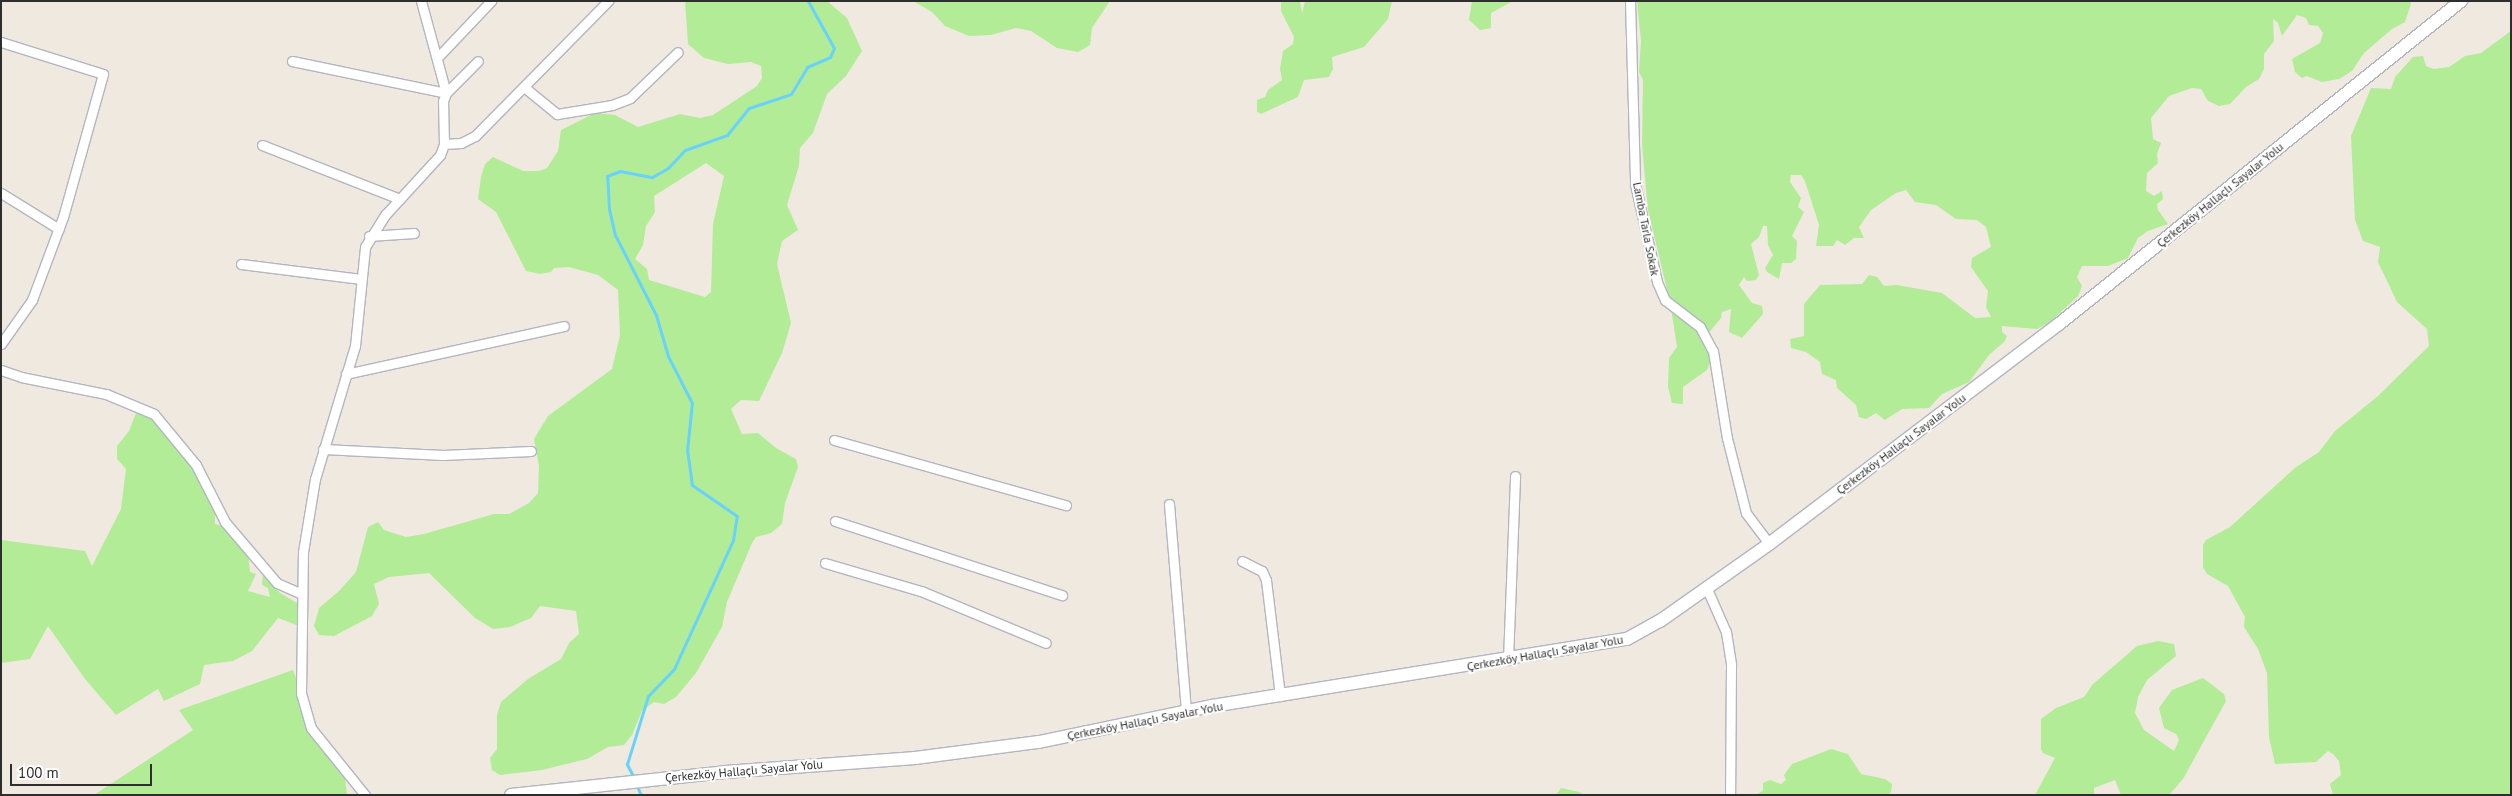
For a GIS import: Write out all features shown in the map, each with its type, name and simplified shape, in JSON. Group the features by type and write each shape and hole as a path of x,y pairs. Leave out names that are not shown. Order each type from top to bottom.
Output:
{"main road":[{"name":"Çerkezköy Hallaçlı Sayalar Yolu","path":"511,795 656,778 925,757 1039,742 1186,712 1627,639 1660,621 1769,544 2059,324 2461,1"}],"street":[{"path":"421,1 446,93"},
{"path":"437,58 491,1"},
{"path":"444,144 461,143 475,136 608,1"},
{"name":"Lamba Tarla Sokak","path":"1630,1 1635,184 1656,282 1666,300 1700,327 1713,352 1727,438 1746,513 1769,544"},
{"path":"1,42 103,74 59,229 32,300 1,344"},
{"path":"524,88 557,114 612,105 630,98 678,52"},
{"path":"292,61 446,93"},
{"path":"365,795 311,728 300,694 303,552 324,449 355,346 361,279 369,236 440,155 444,144 443,101 446,93 478,61"},
{"path":"262,145 400,199"},
{"path":"1,194 59,229"},
{"path":"369,236 414,232"},
{"path":"241,264 361,279"},
{"path":"346,374 564,326"},
{"path":"1,370 22,378 106,394 154,414 196,465 225,522 277,583 302,594"},
{"path":"834,440 1066,505"},
{"path":"324,449 442,455 530,451"},
{"path":"1508,660 1515,476"},
{"path":"1169,504 1186,712"},
{"path":"835,521 1062,595"},
{"path":"1242,561 1262,571 1266,580 1280,696"},
{"path":"825,562 921,591 1046,643"},
{"path":"1707,589 1726,632 1731,665 1730,795"}],"green space":[{"path":"685,1 827,1 847,18 862,51 846,76 827,94 813,133 800,148 799,166 787,205 798,230 782,241 777,264 791,323 782,353 759,401 741,400 731,409 742,434 758,433 776,448 796,459 798,467 785,503 782,524 771,533 756,537 752,543 727,602 722,627 696,673 676,697 664,704 654,702 642,711 632,735 624,745 608,747 587,759 542,770 500,775 492,770 490,758 497,749 497,715 501,702 528,679 561,659 569,643 579,634 576,611 540,606 531,618 510,627 493,629 475,618 429,573 389,577 374,584 379,604 372,616 334,636 319,635 314,626 319,608 339,591 356,572 368,527 378,522 384,530 406,537 424,534 494,514 509,514 529,503 538,493 539,466 534,439 548,416 612,369 620,335 618,290 598,275 569,267 554,268 551,272 540,274 526,271 496,212 478,199 485,164 493,157 523,171 539,171 547,168 558,151 561,130 595,113 615,115 638,127 680,114 700,118 713,115 757,86 762,78 761,66 751,62 728,64 704,58 688,44","holes":["706,163 724,176 713,224 711,292 705,297 649,280 647,269 635,259 643,245 646,226 655,212 654,196"]},
{"path":"913,1 1110,1 1092,28 1090,45 1078,52 1057,48 1031,31 1016,28 991,35 969,36 945,26 932,12"},
{"path":"1281,1 1300,1 1302,13 1305,1 1392,1 1388,19 1364,47 1332,57 1333,69 1329,77 1304,80 1298,97 1261,114 1257,112 1257,100 1265,97 1268,90 1282,80 1280,69 1283,51 1293,44 1294,37 1281,11"},
{"path":"1472,1 1513,1 1491,13 1491,28 1480,30 1469,20"},
{"path":"1637,1 2410,1 2411,4 2405,22 2392,29 2364,53 2352,71 2339,79 2322,82 2307,76 2302,78 2295,72 2292,59 2320,43 2323,33 2318,26 2309,25 2306,18 2297,15 2282,36 2278,23 2273,19 2274,41 2264,54 2264,69 2259,79 2246,87 2230,104 2219,106 2208,101 2201,89 2192,88 2169,96 2151,118 2153,139 2161,143 2157,154 2158,163 2147,173 2146,191 2154,196 2162,191 2163,199 2157,204 2158,210 2168,224 2148,231 2138,238 2128,258 2108,266 2082,266 2077,277 2082,286 2078,296 2050,322 2037,329 2002,326 2002,332 2007,336 2005,341 1989,355 1969,382 1942,394 1929,408 1902,409 1885,420 1876,413 1866,419 1859,417 1856,405 1837,388 1836,380 1822,374 1820,362 1806,352 1791,348 1790,339 1804,336 1804,304 1820,285 1862,284 1869,275 1877,277 1884,286 1897,285 1942,293 1975,318 1991,317 1986,307 1988,291 1971,267 1972,258 1991,247 1986,227 1977,220 1956,219 1936,205 1915,202 1906,190 1896,193 1871,210 1859,227 1864,238 1854,238 1845,245 1837,240 1833,246 1816,246 1819,225 1805,181 1801,175 1791,175 1790,182 1801,198 1798,207 1804,212 1792,236 1797,241 1796,259 1791,263 1782,263 1779,279 1767,272 1765,268 1773,255 1768,245 1767,226 1763,226 1759,237 1751,244 1759,275 1756,280 1747,281 1744,277 1739,285 1752,303 1762,306 1763,314 1742,338 1729,332 1731,309 1722,312 1721,318 1707,335 1710,363 1707,370 1683,387 1683,404 1672,403 1668,387 1669,358 1677,347 1670,302 1648,210 1642,145 1643,80 1639,72 1641,41"},
{"path":"2511,31 2511,795 2333,795 2330,784 2341,775 2339,761 2328,751 2316,762 2275,764 2269,737 2267,673 2258,649 2244,627 2245,617 2228,586 2207,574 2203,567 2203,545 2206,540 2230,527 2296,467 2319,452 2335,431 2378,396 2429,346 2427,329 2397,302 2378,262 2380,247 2363,241 2355,220 2351,136 2371,88 2391,89 2395,77 2413,57 2423,56 2426,66 2434,69 2449,67 2465,56 2481,53"},
{"path":"136,413 155,419 195,466 215,507 215,524 226,527 248,552 250,572 256,574 248,591 270,597 268,588 262,585 263,573 280,593 297,603 299,626 278,618 252,651 233,661 204,665 200,684 164,701 158,689 116,715 85,679 48,626 30,659 1,663 1,540 85,551 92,566 121,509 126,469 117,459 117,446 129,431"},
{"path":"2158,641 2174,644 2176,656 2147,680 2138,697 2135,713 2144,730 2174,751 2179,740 2176,734 2164,728 2159,708 2172,690 2203,678 2224,694 2226,701 2183,779 2169,795 2121,795 2115,780 2094,788 2094,795 2035,795 2055,758 2043,753 2041,749 2041,719 2056,708 2084,697 2093,684 2137,646"},
{"path":"293,670 319,739 344,772 347,794 94,795 193,730 179,710"},
{"path":"1831,749 1848,754 1861,774 1885,779 1892,784 1891,792 1888,795 1755,795 1763,791 1763,783 1770,780 1781,784 1786,780 1784,775 1792,764"},
{"path":"1561,788 1579,792 1585,795 1556,795"}],"waterway":[{"path":"634,778 627,764 648,696 674,669 733,540 737,516 692,485 687,451 692,403 668,356 656,315 615,235 609,209 607,176 620,171 652,177 668,168 685,150 727,135 749,108 791,94 807,67 830,57 834,48 808,1"},
{"path":"636,784 641,795"}]}
